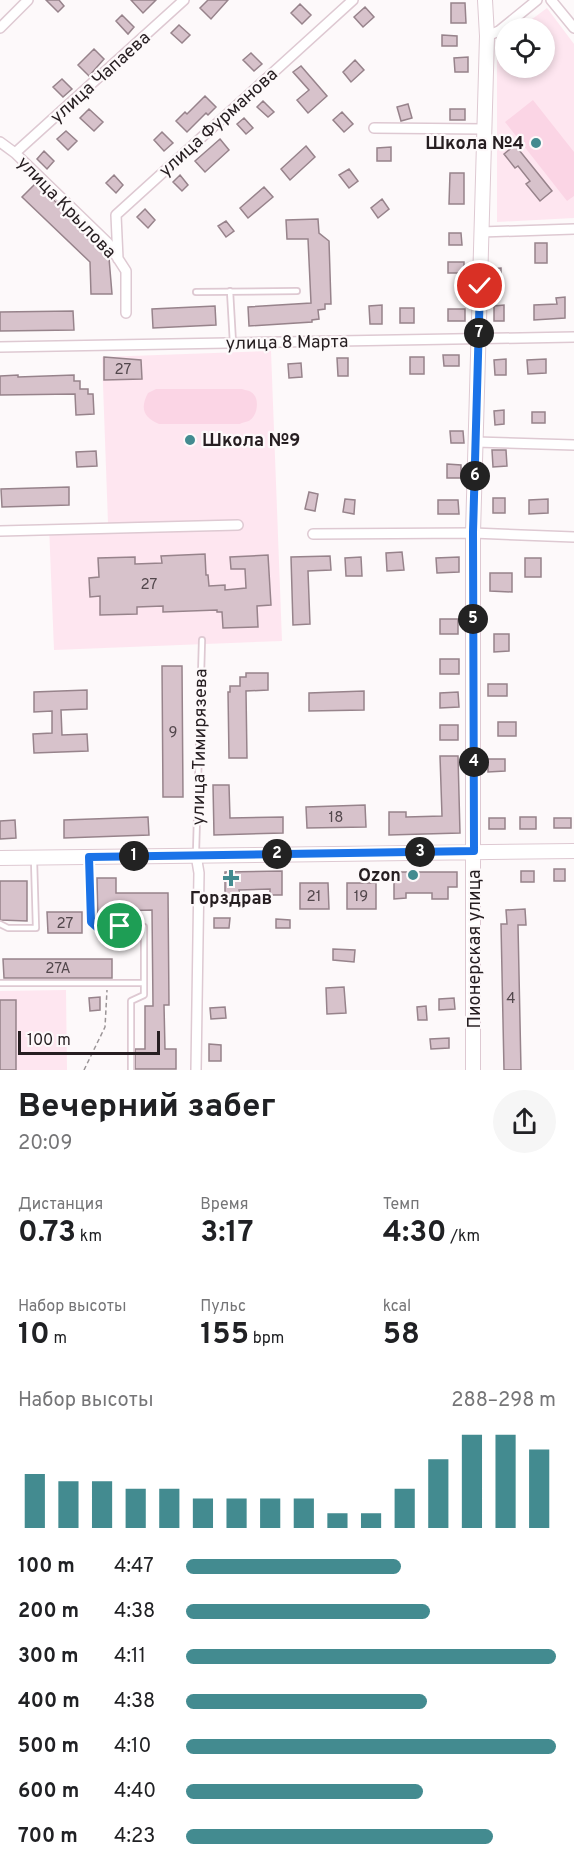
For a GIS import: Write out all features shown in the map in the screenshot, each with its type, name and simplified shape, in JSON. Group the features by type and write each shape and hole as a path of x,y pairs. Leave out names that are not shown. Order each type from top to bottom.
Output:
{"street":[{"path":"0,28 28,0"},
{"name":"улица Чапаева","path":"15,153 184,0"},
{"name":"улица Фурманова","path":"118,259 116,215 353,0"},
{"name":"Пионерская улица","path":"473,1070 473,532 487,36 484,0"},
{"path":"487,36 499,31 537,0"},
{"path":"551,0 574,28"},
{"path":"374,128 484,129"},
{"name":"улица Крылова","path":"0,142 15,153 108,243 126,271 126,313"},
{"path":"481,232 574,229"},
{"name":"улица 8 Марта","path":"0,347 574,337"},
{"path":"476,442 574,445"},
{"path":"0,531 238,525"},
{"path":"313,534 473,532 574,537"},
{"path":"0,858 574,851"},
{"name":"улица Тимирязева","path":"196,855 199,873 196,1070"}],"lane":[{"path":"230,291 233,343"},
{"path":"196,292 297,291"},
{"name":"улица Тимирязева","path":"196,855 202,640"},
{"path":"89,857 91,922 100,930 120,926 144,927 144,995 131,1000 130,1070"},
{"path":"0,924 8,928 36,928 34,858"},
{"path":"0,983 144,983"}],"path":[{"path":"84,1070 105,1027 108,983"}],"shaded area":[{"name":"Школа №4","path":"547,8 554,18 534,18"},
{"name":"Школа №4","path":"555,19 574,44 574,218 497,222 497,78 555,78"},
{"path":"533,100 574,152 574,196 567,201 505,122"},
{"name":"Школа №9","path":"271,351 282,641 54,650 49,526 108,523 102,357"},
{"path":"156,389 243,389 254,394 257,402 256,410 253,418 240,424 159,424 144,412 144,403 148,393"},
{"path":"66,990 67,1070 0,1070 0,991"}],"building":[{"path":"46,0 59,0 64,6 58,12"},
{"path":"131,0 156,0 143,13"},
{"path":"208,0 228,0 211,19 200,8"},
{"path":"451,3 465,3 466,23 451,23"},
{"path":"300,4 311,15 302,24 291,13"},
{"path":"365,7 374,17 363,27 354,17"},
{"path":"122,15 134,27 128,34 116,21"},
{"path":"179,25 190,35 182,43 171,33"},
{"path":"442,35 457,36 457,46 442,46"},
{"path":"94,49 104,59 89,76 78,65"},
{"path":"251,53 262,64 254,71 243,60"},
{"path":"468,57 468,72 455,72 454,58"},
{"path":"355,60 364,70 351,82 343,72"},
{"path":"301,66 327,96 308,113 297,100 309,90 293,72"},
{"path":"62,79 72,89 63,97 53,87"},
{"path":"205,96 216,107 208,115 206,113 187,132 176,121 185,112 187,114"},
{"path":"263,101 274,112 268,117 257,107"},
{"path":"408,104 412,118 401,121 397,107"},
{"path":"89,109 103,122 94,131 80,118"},
{"path":"450,109 465,109 465,120 450,120"},
{"path":"342,112 353,124 344,132 333,120"},
{"path":"244,118 253,128 246,134 237,124"},
{"path":"66,131 77,141 68,150 57,139"},
{"path":"162,132 173,143 164,151 154,140"},
{"path":"220,139 229,150 205,172 195,161"},
{"path":"515,145 552,191 540,201 526,184 530,181 504,154"},
{"path":"306,146 315,157 290,180 281,169"},
{"path":"391,147 391,161 377,161 377,148"},
{"path":"44,151 54,161 47,169 37,159"},
{"path":"349,169 358,181 349,188 339,175"},
{"path":"450,173 464,173 464,204 449,204"},
{"path":"114,175 123,185 116,193 106,183"},
{"path":"180,175 188,185 182,191 173,182"},
{"path":"36,183 103,247 109,258 112,294 91,294 90,262 22,197"},
{"path":"264,187 273,197 248,218 240,208"},
{"path":"382,199 389,209 378,218 371,208"},
{"path":"145,209 155,220 148,228 137,217"},
{"path":"318,219 319,233 329,241 331,304 325,304 325,309 318,310 319,319 312,320 312,322 249,326 248,307 311,303 308,239 287,239 286,220"},
{"path":"226,221 234,231 226,237 218,226"},
{"path":"449,233 461,233 462,245 449,245"},
{"path":"535,243 547,243 547,263 535,263"},
{"path":"448,262 464,262 464,273 448,273"},
{"path":"501,268 501,281 490,282 489,269"},
{"path":"565,297 565,318 534,320 534,305 557,304 556,298"},
{"path":"382,305 382,324 370,324 369,306"},
{"path":"504,305 504,321 494,321 494,306"},
{"path":"215,306 216,325 153,328 152,309"},
{"path":"400,308 414,308 414,323 400,323"},
{"path":"448,309 465,309 465,321 448,321"},
{"path":"73,311 74,330 0,331 0,312"},
{"path":"443,355 459,355 459,366 444,366"},
{"path":"104,357 141,360 142,379 104,380"},
{"path":"410,357 424,357 424,374 410,374"},
{"path":"337,358 348,358 348,376 338,376"},
{"path":"506,359 506,375 495,375 494,360"},
{"path":"546,359 546,373 528,374 527,360"},
{"path":"301,363 302,377 289,378 288,364"},
{"path":"18,375 18,377 74,375 74,381 80,381 80,389 88,389 88,394 93,394 94,414 76,415 75,394 0,395 0,376"},
{"path":"504,410 504,424 495,425 494,411"},
{"path":"532,412 545,412 545,423 532,423"},
{"path":"450,431 463,431 464,443 451,443"},
{"path":"492,450 506,450 507,466 493,467"},
{"path":"96,451 97,466 77,467 76,452"},
{"path":"447,464 461,465 461,478 447,478"},
{"path":"69,487 69,505 2,507 1,489"},
{"path":"309,492 318,494 315,511 305,509"},
{"path":"493,498 505,498 505,513 493,513"},
{"path":"345,499 355,500 354,514 343,512"},
{"path":"548,499 548,513 529,514 529,500"},
{"path":"438,500 458,500 459,514 438,514"},
{"path":"402,552 404,570 387,571 386,553"},
{"path":"205,554 209,586 225,585 225,590 246,588 245,569 231,569 230,557 268,555 271,605 257,606 258,627 223,628 222,612 217,612 217,610 163,612 163,606 137,607 137,614 100,615 100,596 90,597 89,578 99,577 98,558 135,557 135,564 162,563 161,556"},
{"path":"330,556 331,570 308,571 310,624 293,625 291,557"},
{"path":"361,557 362,576 346,576 345,558"},
{"path":"459,557 459,572 437,573 436,558"},
{"path":"525,558 541,558 541,577 525,577"},
{"path":"490,573 512,573 512,592 490,591"},
{"path":"440,619 458,619 458,634 440,634"},
{"path":"494,634 509,634 509,651 494,652"},
{"path":"440,659 459,659 459,674 440,674"},
{"path":"162,666 182,666 183,797 163,797"},
{"path":"246,673 268,673 268,690 246,691 247,758 229,758 228,692 230,692 230,686 240,686 240,677 246,677"},
{"path":"488,684 507,684 507,696 488,696"},
{"path":"87,690 87,709 61,710 62,735 87,734 88,751 34,753 33,734 52,733 52,711 34,712 34,692"},
{"path":"364,691 364,710 309,711 309,693"},
{"path":"458,692 459,707 440,708 440,693"},
{"path":"498,722 516,722 516,736 498,736"},
{"path":"440,725 458,725 458,740 440,740"},
{"path":"440,756 458,756 460,833 389,835 389,812 406,812 406,817 442,816"},
{"path":"488,759 505,759 505,771 488,772"},
{"path":"213,785 229,785 230,818 283,817 283,833 214,835"},
{"path":"365,805 366,827 307,828 306,807"},
{"path":"148,817 149,835 64,838 64,820"},
{"path":"520,817 536,817 536,829 520,829"},
{"path":"489,818 505,818 505,829 489,829"},
{"path":"554,818 571,818 571,828 554,828"},
{"path":"15,820 16,838 0,839 0,821"},
{"path":"554,869 565,869 565,881 554,881"},
{"path":"282,871 282,895 270,895 270,889 239,890 240,896 225,896 225,872"},
{"path":"521,871 534,871 534,882 521,882"},
{"path":"394,872 457,872 457,887 448,887 448,899 432,899 432,893 406,893 406,898 394,899"},
{"path":"97,878 116,878 116,893 168,893 169,1005 164,1005 165,1049 176,1049 176,1069 135,1069 135,1049 145,1049 145,1006 153,1006 152,910 116,911 117,921 98,922"},
{"path":"0,881 27,881 27,921 0,920"},
{"path":"300,883 328,883 329,909 300,909"},
{"path":"347,883 376,883 376,909 347,909"},
{"path":"525,909 526,925 518,925 521,1070 504,1070 501,924 507,924 506,910"},
{"path":"47,912 82,912 82,933 48,933"},
{"path":"214,918 230,918 229,928 214,928"},
{"path":"276,919 290,920 290,928 276,928"},
{"path":"333,949 355,950 354,962 333,960"},
{"path":"3,959 112,959 112,978 4,978"},
{"path":"344,987 346,1013 327,1014 326,988"},
{"path":"100,997 100,1010 90,1011 89,998"},
{"path":"454,998 455,1009 439,1010 439,999"},
{"path":"0,1000 16,1000 16,1070 0,1070"},
{"path":"426,1006 427,1020 418,1020 417,1007"},
{"path":"225,1007 226,1018 211,1019 210,1008"},
{"path":"449,1038 449,1048 431,1049 430,1039"},
{"path":"209,1044 221,1045 221,1061 209,1061"}],"place":[{"name":"Школа №4","path":"536,143"},
{"name":"Школа №9","path":"190,440"},
{"name":"Ozon","path":"413,875"},
{"name":"Горздрав","path":"231,878"}],"route":[{"path":"120,926 100,930 91,922 89,857 474,851 473,532 480,286"}]}
